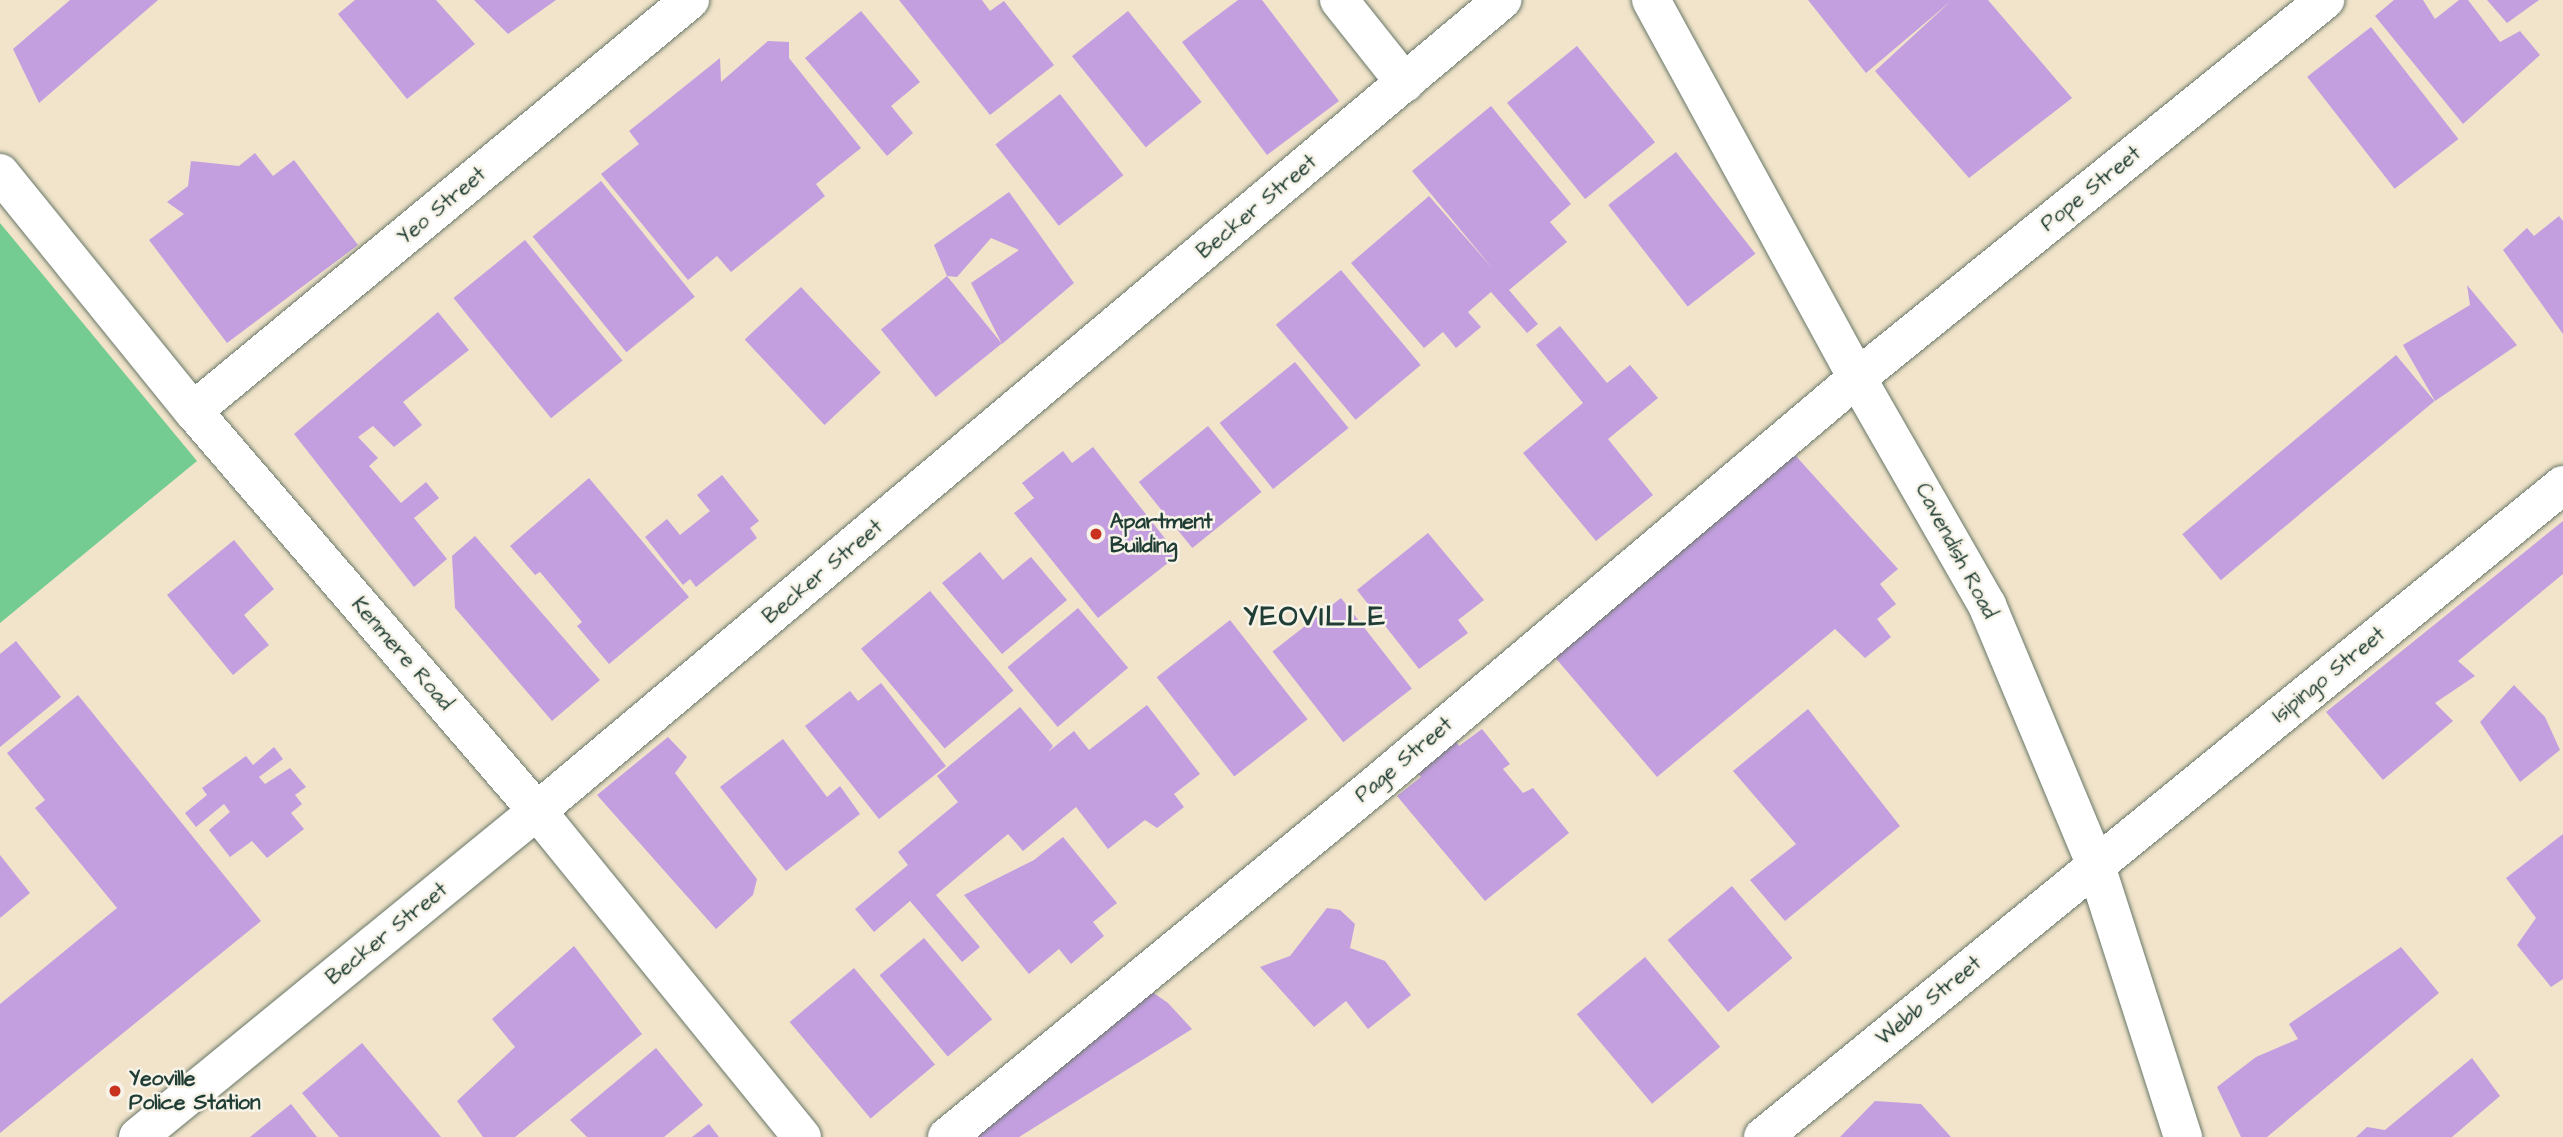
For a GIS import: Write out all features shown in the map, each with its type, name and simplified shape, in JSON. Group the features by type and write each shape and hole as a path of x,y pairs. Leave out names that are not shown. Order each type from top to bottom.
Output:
{"street":[{"name":"Yeo Street","path":"193,411 690,0"},
{"path":"1339,0 1405,83"},
{"name":"Becker Street","path":"138,1137 537,811 1502,0"},
{"name":"Cavendish Road","path":"1651,0 1857,378 1987,606 2096,866 2183,1137"},
{"name":"Pope Street","path":"1857,378 2325,0"},
{"name":"Kenmere Road","path":"0,173 193,411 537,811 802,1137"},
{"name":"Page Street","path":"947,1137 1373,787 1857,378"},
{"name":"Isipingo Street","path":"2096,866 2563,485"},
{"name":"Webb Street","path":"1763,1137 2096,866"}],"green space":[{"path":"0,223 197,461 0,623"}],"building":[{"path":"70,0 158,0 39,103 13,49"},
{"path":"355,0 436,0 475,44 407,99 338,14"},
{"path":"474,0 556,0 508,34"},
{"path":"899,0 982,0 990,11 1004,1 1054,65 990,115"},
{"path":"1238,0 1262,0 1339,101 1267,155 1182,42"},
{"path":"1808,0 1988,0 2072,98 1969,178 1875,71 1951,1 1866,73"},
{"path":"2394,0 2423,0 2435,19 2459,0 2468,0 2500,42 2520,31 2540,55 2463,124 2375,16"},
{"path":"2487,0 2539,0 2507,23"},
{"path":"861,11 920,82 891,106 913,133 887,156 805,58"},
{"path":"1128,11 1202,102 1146,147 1072,56"},
{"path":"2371,27 2458,139 2395,189 2307,77"},
{"path":"768,41 789,42 789,58 861,148 816,184 825,196 731,272 717,256 688,280 601,174 639,144 629,131 720,58 721,82"},
{"path":"1577,46 1655,142 1585,199 1507,103"},
{"path":"1060,94 1123,175 1059,226 995,144"},
{"path":"1491,106 1571,204 1550,222 1567,242 1509,290 1538,324 1527,333 1491,292 1468,312 1481,327 1456,348 1443,332 1424,348 1351,263 1429,196 1493,269 1412,171"},
{"path":"1676,152 1755,254 1688,307 1608,205"},
{"path":"255,153 273,176 294,160 358,245 227,343 149,240 184,214 167,202 188,186 191,161 239,166"},
{"path":"601,181 695,297 626,352 533,236"},
{"path":"1009,192 1074,283 1002,344 971,283 1019,250 991,238 957,277 947,276 934,245"},
{"path":"2559,216 2563,221 2563,334 2503,250 2527,228 2534,236"},
{"path":"525,240 623,360 551,418 454,298"},
{"path":"1341,270 1421,365 1356,420 1276,325"},
{"path":"947,276 1002,344 936,397 881,329"},
{"path":"2467,285 2517,345 2435,401 2403,345 2470,305"},
{"path":"801,287 881,373 824,425 745,340"},
{"path":"438,312 469,350 403,402 422,425 394,447 373,426 358,437 378,458 369,466 401,503 426,482 439,498 414,518 447,559 414,587 294,434"},
{"path":"1560,326 1607,383 1630,365 1658,398 1608,439 1653,495 1596,541 1523,453 1583,403 1536,345"},
{"path":"2396,355 2435,401 2221,580 2182,534"},
{"path":"1295,362 1348,428 1273,489 1220,423"},
{"path":"1208,426 1261,492 1192,548 1139,482"},
{"name":"Apartment Building","path":"1093,447 1178,555 1098,618 1014,513 1034,498 1022,483 1063,451 1072,463"},
{"path":"1795,455 1898,569 1880,584 1896,604 1877,619 1891,637 1865,658 1835,629 1657,777 1553,655"},
{"path":"722,475 759,521 750,528 757,538 696,587 690,579 683,585 645,537 667,519 680,535 710,511 697,495"},
{"path":"589,478 689,597 609,664 577,626 582,622 540,572 535,575 510,546"},
{"path":"2563,521 2563,574 2458,661 2475,676 2435,703 2453,721 2383,780 2326,712"},
{"path":"1428,533 1484,600 1458,620 1468,633 1419,669 1357,590"},
{"path":"475,536 600,680 552,721 455,608 452,556"},
{"path":"234,540 274,589 244,615 269,645 233,675 167,595"},
{"path":"980,552 1003,580 1031,557 1067,600 1002,654 942,583"},
{"path":"930,591 1014,691 945,748 861,649"},
{"path":"1341,598 1412,689 1343,742 1272,652"},
{"path":"1078,608 1128,668 1058,727 1008,667"},
{"path":"1230,620 1308,719 1234,777 1157,677"},
{"path":"16,641 61,697 0,747 0,654"},
{"path":"881,683 946,766 879,819 805,726 850,691 858,701"},
{"path":"2514,685 2545,717 2560,750 2520,782 2480,722"},
{"path":"78,695 261,921 0,1133 0,1004 117,908 35,808 45,800 7,753"},
{"path":"1147,705 1200,774 1174,794 1184,807 1157,828 1145,820 1108,849 1076,807 1023,851 1008,834 936,895 980,947 962,962 910,901 874,932 855,909 908,865 898,852 958,802 937,776 1020,707 1053,746 1048,752 1074,731 1089,750"},
{"path":"1808,709 1900,826 1785,921 1750,880 1796,844 1733,771"},
{"path":"1482,729 1510,764 1503,769 1523,793 1533,788 1569,833 1485,901 1397,796 1421,777 1414,768 1451,734 1459,746"},
{"path":"668,737 687,757 675,773 757,879 753,895 716,929 597,795"},
{"path":"783,739 827,797 840,786 860,814 786,871 720,787"},
{"path":"274,747 283,759 259,777 265,784 290,768 306,787 295,795 302,804 291,813 304,829 267,858 252,841 230,857 209,830 230,812 224,804 196,827 185,813 207,795 202,788 246,756 253,765"},
{"path":"2563,834 2563,979 2551,987 2517,945 2536,918 2506,878"},
{"path":"1063,837 1117,903 1093,922 1104,936 1071,964 1059,949 1029,974 964,895 1034,860"},
{"path":"0,855 30,893 0,918"},
{"path":"1732,886 1792,958 1728,1012 1668,940"},
{"path":"1327,908 1340,910 1355,924 1350,948 1385,961 1411,995 1368,1029 1346,1001 1314,1027 1260,967 1290,956"},
{"path":"924,938 992,1019 948,1056 880,975"},
{"path":"574,946 642,1034 515,1137 483,1137 457,1101 515,1047 492,1019"},
{"path":"2401,947 2439,993 2267,1137 2241,1137 2217,1087 2256,1057 2298,1039 2289,1024"},
{"path":"1645,957 1720,1047 1652,1104 1577,1014"},
{"path":"854,968 935,1065 871,1119 790,1022"},
{"path":"1142,985 1168,1003 1192,1029 1019,1137 959,1137"},
{"path":"362,1043 441,1137 339,1137 302,1093"},
{"path":"656,1048 703,1105 664,1137 587,1137 570,1120"},
{"path":"2472,1058 2500,1096 2452,1137 2356,1137 2367,1127 2385,1130"},
{"path":"1875,1101 1921,1104 1951,1137 1840,1137"},
{"path":"291,1104 317,1137 250,1137"},
{"path":"709,1124 719,1137 692,1137"}],"place":[{"name":"Apartment Building","path":"1096,534"},
{"name":"Yeoville Police Station","path":"115,1091"}],"district":[{"name":"YEOVILLE","path":"1315,617"}]}
